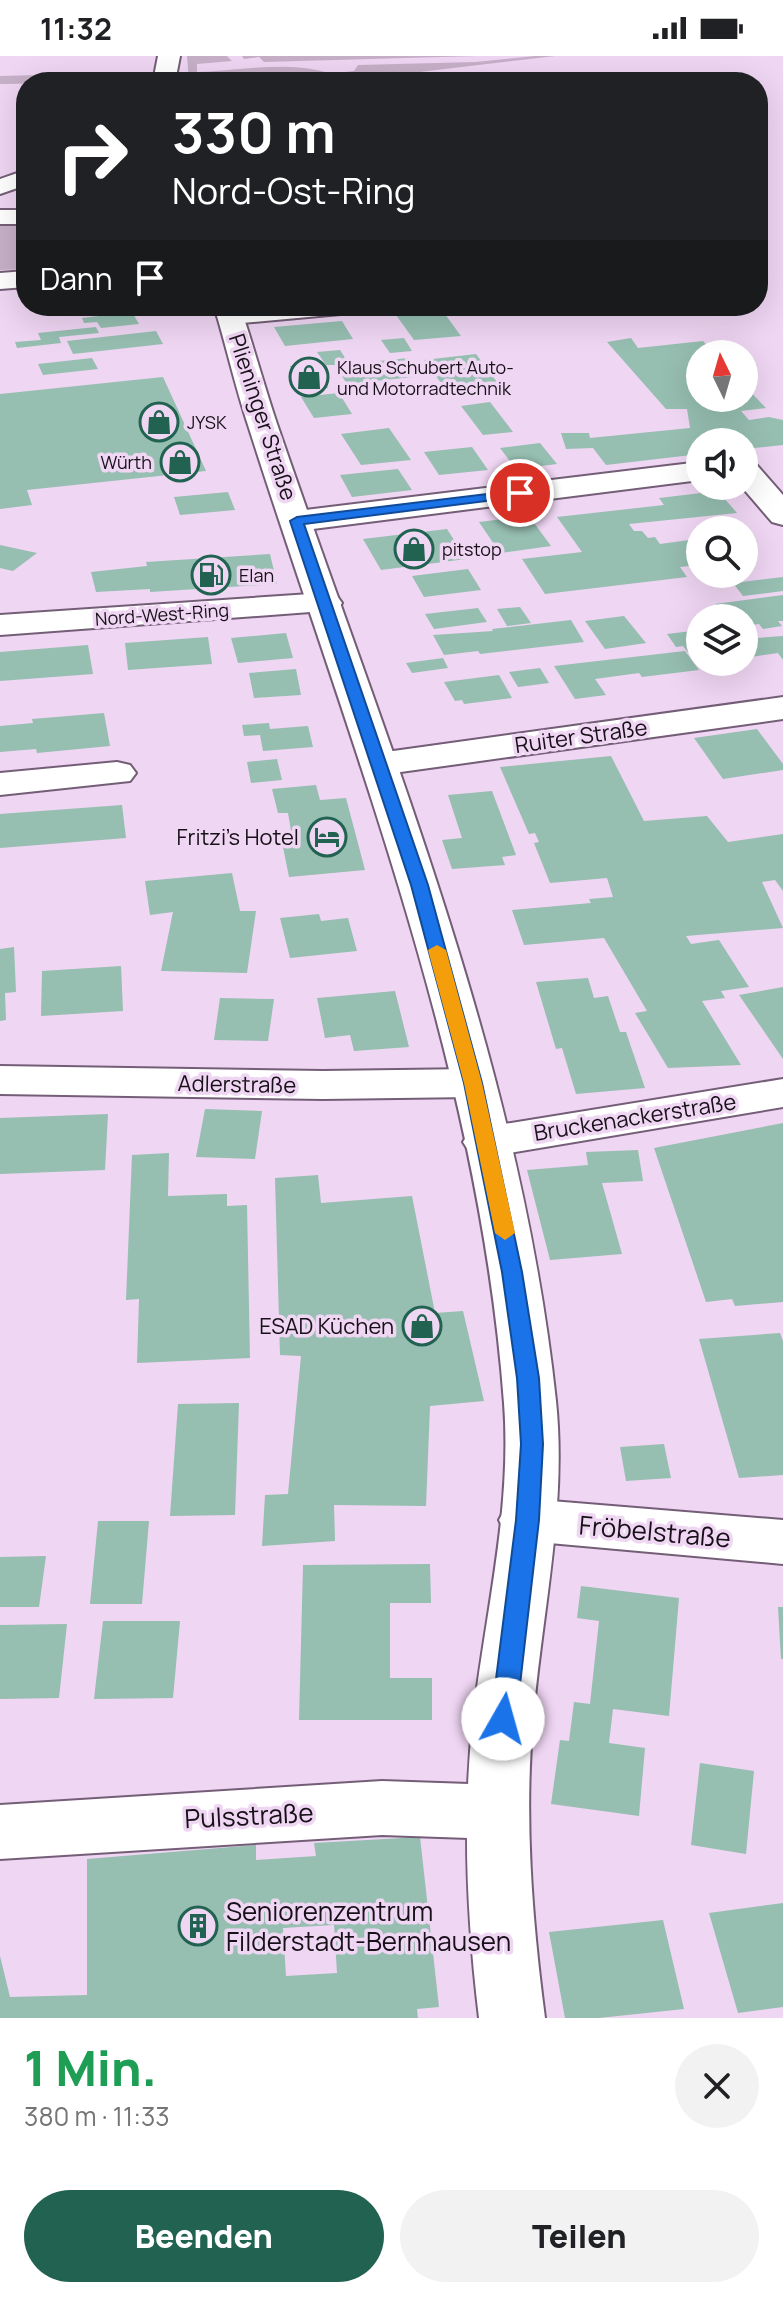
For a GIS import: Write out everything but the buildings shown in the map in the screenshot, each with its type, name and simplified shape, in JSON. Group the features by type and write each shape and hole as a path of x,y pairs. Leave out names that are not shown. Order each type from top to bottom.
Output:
{"street":[{"path":"0,217 15,198"},
{"name":"Plieninger Straße","path":"230,316 266,437 419,885 473,1083 507,1242 528,1378 532,1444 527,1520 503,1719 498,1812 499,1895 512,2018"},
{"path":"297,521 686,473"},
{"path":"758,486 783,515"},
{"name":"Nord-West-Ring","path":"0,625 325,603"},
{"name":"Ruiter Straße","path":"379,764 783,708"},
{"path":"0,784 117,773"},
{"name":"Adlerstraße","path":"0,1080 349,1085 473,1083"},
{"name":"Bruckenackerstraße","path":"486,1142 783,1093"},
{"name":"Fröbelstraße","path":"527,1520 783,1542"},
{"name":"Pulsstraße","path":"0,1832 382,1808 498,1812"}],"shaded area":[{"path":"187,56 227,56 232,61 197,64 197,72 188,72"},
{"path":"242,56 477,56 264,62 259,57 244,59"},
{"path":"555,56 420,72 345,72 354,71 358,65"},
{"path":"274,67 324,72 197,72"},
{"path":"0,76 16,76 16,84 0,84"},
{"path":"0,221 16,221 16,269 0,270"}],"slow traffic":[{"path":"437,950 473,1083 505,1233"}],"place":[{"name":"Klaus Schubert Auto- und Motorradtechnik","path":"309,377"},
{"name":"JYSK","path":"159,422"},
{"name":"Würth","path":"180,462"},
{"name":"pitstop","path":"414,549"},
{"name":"Elan","path":"211,575"},
{"name":"Fritzi's Hotel","path":"327,837"},
{"name":"ESAD Küchen","path":"422,1326"},
{"name":"Seniorenzentrum Filderstadt-Bernhausen","path":"198,1926"}],"route":[{"path":"503,1719 527,1520 532,1444 528,1378 507,1242 473,1083 419,885 297,521 520,493"}]}
